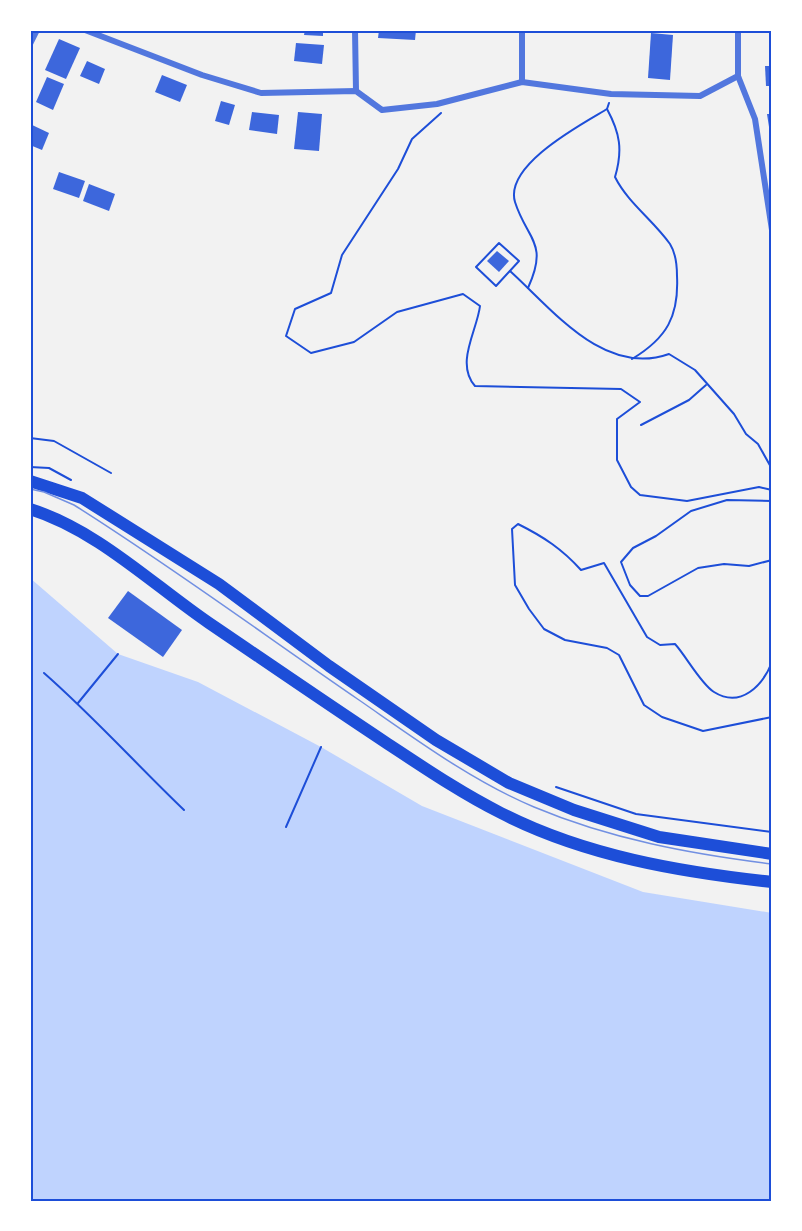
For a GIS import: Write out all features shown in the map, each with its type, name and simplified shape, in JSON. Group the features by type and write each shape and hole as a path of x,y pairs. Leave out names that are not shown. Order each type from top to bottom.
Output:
{"main road":[{"path":"30,481 82,498 200,572 427,733 509,783 574,810 659,837 772,854"},
{"path":"30,509 86,534 178,602 342,714 443,780 502,814 587,847 633,860 686,871 772,882"}],"street":[{"path":"30,44 37,30"},
{"path":"85,30 202,75 261,93 356,92 382,110 437,104 522,82 611,94 700,96 738,76"},
{"path":"355,30 356,92"},
{"path":"522,30 522,82"},
{"path":"738,30 738,76 755,119 772,230"}],"path":[{"path":"528,288 535,273 538,253 515,201 515,186 532,161 556,140 607,109 611,94"},
{"path":"456,99 412,139 398,169 342,255 331,293 295,309 286,336 311,353 354,342 398,312 463,294 480,306 478,320 471,334 466,369 475,386 621,389 640,402 617,419 617,460 631,487 640,495 687,501 759,487 772,490"},
{"path":"607,109 618,128 622,154 615,177 624,194 655,223 672,247 677,271 678,302 666,329 653,346 632,359"},
{"path":"499,243 519,261 510,271 496,286 476,267 499,243"},
{"path":"510,271 600,350 632,359 651,360 669,354 696,370 706,385 734,414 746,434 758,444 772,469"},
{"path":"641,425 689,400 706,385"},
{"path":"30,438 54,441 111,473"},
{"path":"30,467 49,468 76,482"},
{"path":"772,501 727,500 692,511 656,536 633,548 621,562 630,585 640,596 648,596 698,568 724,564 749,566 772,560"},
{"path":"772,662 766,676 753,692 727,697 713,692 675,644 660,645 647,637 641,622 604,563 581,570 560,548 545,537 518,524 512,529 515,585 529,609 544,629 565,640 607,648 619,655 644,705 662,717 703,731 772,717"},
{"path":"78,703 118,654"},
{"path":"44,673 78,703 124,753 184,810"},
{"path":"766,676 772,680"},
{"path":"286,827 321,747"},
{"path":"547,783 636,814 772,832"}],"water":[{"path":"30,578 118,654 198,682 321,747 422,806 643,892 772,913 772,1201 30,1201"}],"building":[{"path":"305,30 323,30 323,36 304,35"},
{"path":"379,30 416,30 415,40 378,38"},
{"path":"651,33 673,35 670,80 648,78"},
{"path":"59,39 80,48 66,79 45,70"},
{"path":"296,43 324,45 322,64 294,61"},
{"path":"87,61 105,69 99,84 80,76"},
{"path":"765,66 772,66 772,86 766,86"},
{"path":"162,75 187,85 180,102 155,92"},
{"path":"47,77 64,84 53,110 36,102"},
{"path":"221,101 235,105 229,125 215,121"},
{"path":"252,112 279,115 277,134 249,130"},
{"path":"298,112 322,114 319,151 294,149"},
{"path":"767,114 772,114 772,140 771,140"},
{"path":"30,124 49,133 42,150 30,145"},
{"path":"59,172 85,181 79,198 53,189"},
{"path":"89,184 115,194 109,211 83,201"},
{"path":"497,251 509,261 499,272 487,261"},
{"path":"128,591 182,630 163,657 108,618"}],"tram line":[{"path":"30,489 44,492 74,505 110,528 422,744 488,785 534,807 592,828 651,844 772,864"}]}
